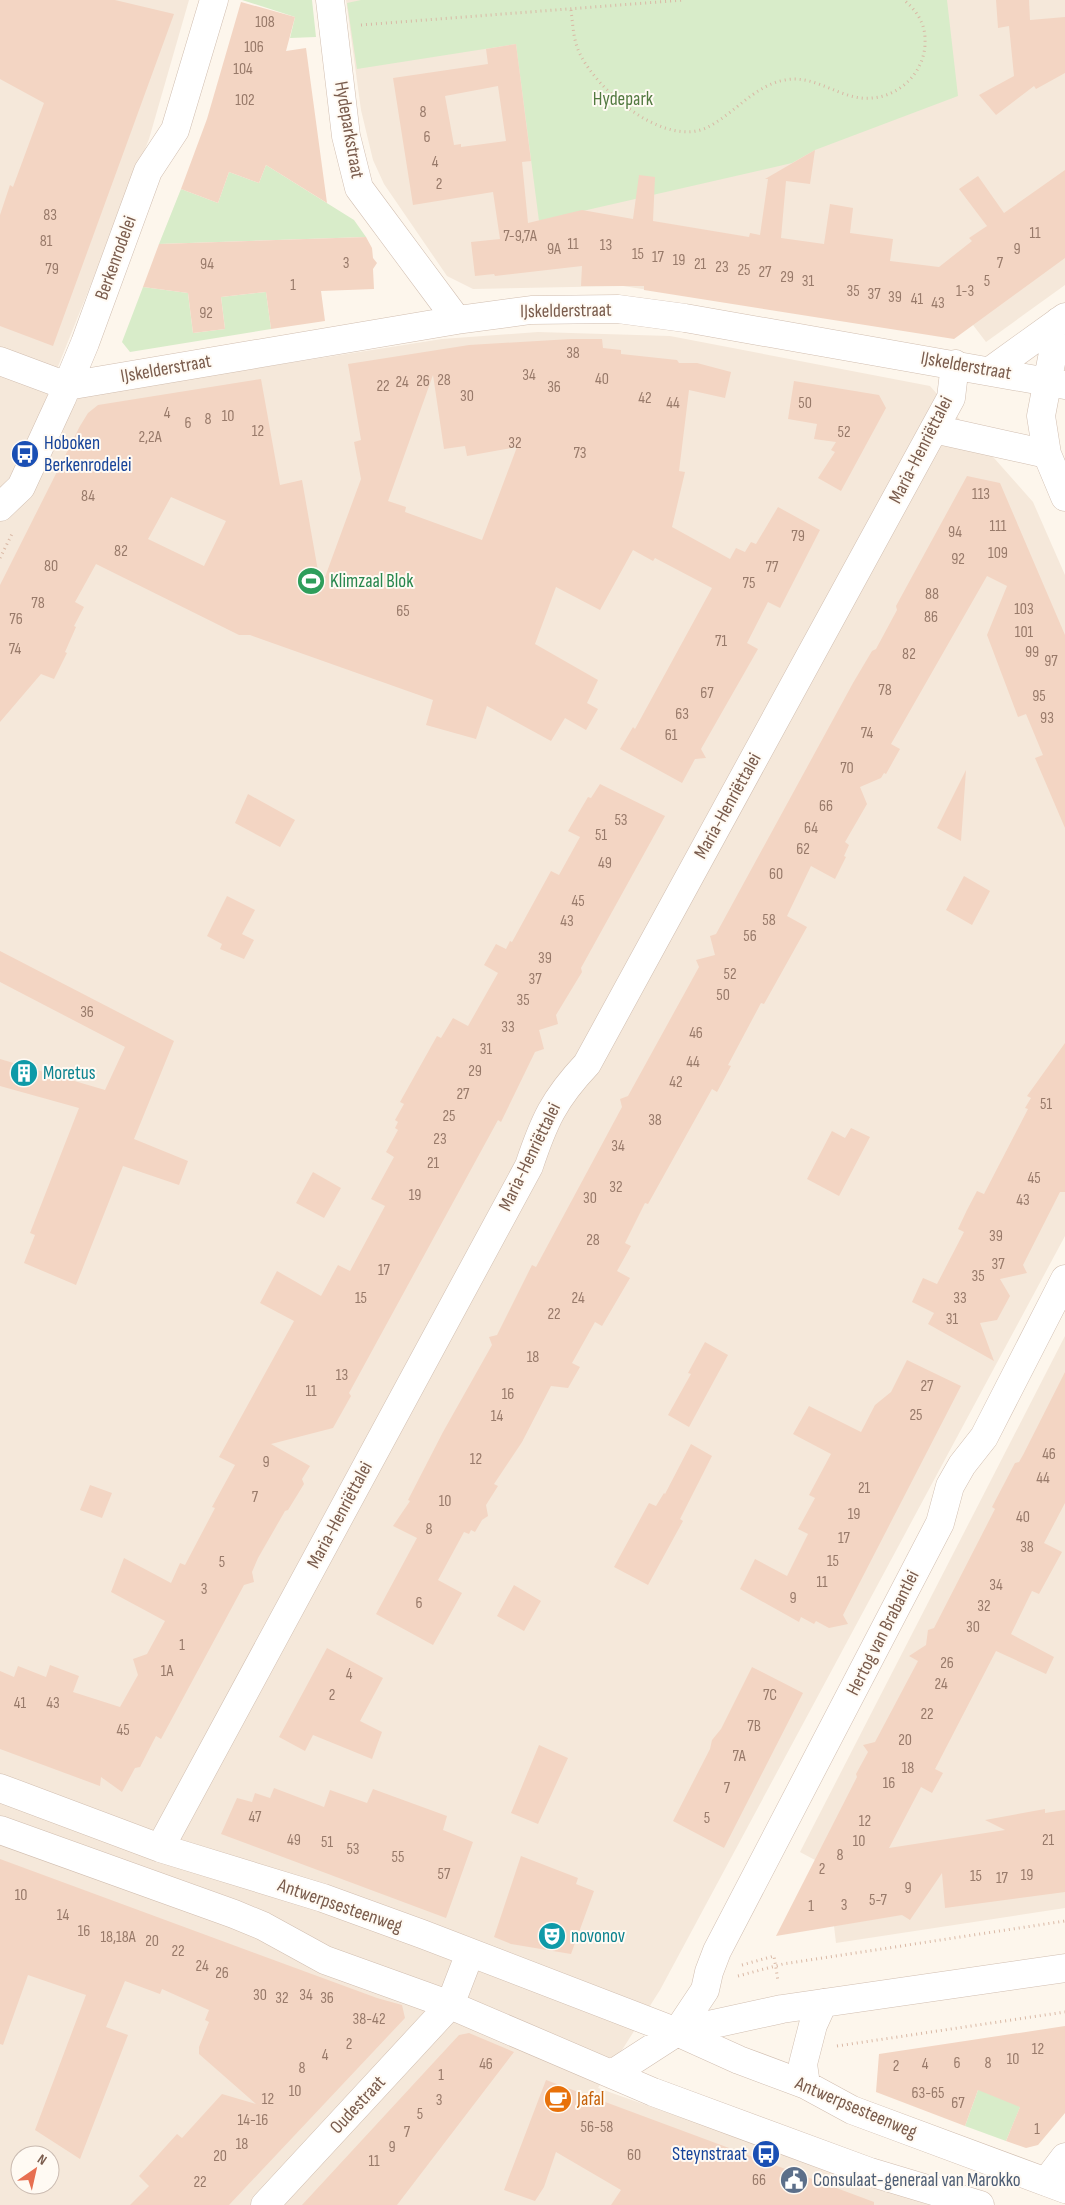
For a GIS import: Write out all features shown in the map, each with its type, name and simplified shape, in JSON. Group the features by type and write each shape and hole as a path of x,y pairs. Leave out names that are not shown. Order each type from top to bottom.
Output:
{"street":[{"name":"Berkenrodelei","path":"0,507 21,487 67,386 85,343 148,171 175,130 214,0"},
{"name":"Hydeparkstraat","path":"330,0 346,136 360,188 457,320"},
{"name":"IJskelderstraat","path":"67,386 457,320 531,310 618,310 685,318 1056,383"},
{"path":"990,371 1062,319"},
{"path":"1062,319 1056,383 1041,416 1048,454 1065,497"},
{"path":"0,361 67,386"},
{"name":"Maria-Henriëttalei","path":"160,1848 529,1166 541,1128 563,1089 587,1064 952,398 955,364"},
{"path":"934,429 1048,454"},
{"name":"Hertog van Brabantlei","path":"677,2032 705,1988 717,1951 940,1523 950,1486 962,1465 984,1437 1065,1279"},
{"name":"Antwerpsesteenweg","path":"0,1788 160,1848 324,1898 470,1953 677,2032 739,2060 806,2085 852,2110 1055,2186"},
{"path":"0,1830 234,1914 263,1926 325,1960 450,2005 653,2092 870,2172 980,2205"},
{"path":"450,2005 470,1953"},
{"path":"612,2074 677,2032 744,2017 823,2003 1065,1968"},
{"path":"705,1988 720,2007 744,2017"},
{"path":"806,2085 803,2064 808,2042 823,2003"},
{"name":"Oudestraat","path":"265,2205 450,2005"},
{"path":"1055,2186 1065,2157"}],"path":[{"path":"333,28 684,0"},
{"path":"571,10 574,38 580,54 588,68 608,92 644,119 670,128 696,131 708,127 767,86 787,79 809,82 861,98 889,93 901,88 909,82 922,64 926,43 921,21 904,0"},
{"path":"705,1988 783,1964 1065,1921"},
{"path":"808,2042 844,2046 1065,2012"}],"shaded area":[{"path":"0,0 189,0 149,139 49,389 99,393 442,339 538,332 670,336 930,386 1033,502 1065,575 1065,1236 660,1990 598,2088 929,2205 0,2205"},
{"path":"346,0 1065,0 1065,285 986,342 973,325 771,309 623,286 473,289 447,276 384,184 373,160 361,110"},
{"path":"1065,1336 1065,1908 836,1943 834,1926 815,1860 800,1852"}],"green space":[{"path":"242,0 312,0 316,37 290,38 295,17"},
{"name":"Hydepark","path":"361,0 947,0 958,96 815,150 792,163 539,221 516,44 357,69 347,3"},
{"path":"266,165 354,220 366,237 159,244 181,189 218,203 229,172 259,183"},
{"path":"143,287 188,293 193,333 225,329 221,297 266,292 271,329 130,352 122,342"},
{"path":"1031,2081 1006,2141 965,2126 978,2090 1003,2089"}],"building":[{"path":"0,0 115,0 174,14 53,346 0,326 0,215 10,185 13,187 44,103 0,79"},
{"path":"996,0 1029,0 1030,20 1065,17 1065,73 1036,89 1034,86 996,115 979,95 1014,76 1009,26 998,28"},
{"path":"241,2 295,17 286,51 306,48 327,203 266,165 259,183 229,172 218,203 181,189 207,119"},
{"path":"516,44 531,161 522,162 528,223 582,210 633,219 639,175 655,177 653,221 749,237 750,233 760,235 768,179 765,179 815,150 810,184 786,181 781,238 824,244 830,204 853,208 850,233 893,239 890,261 939,267 972,241 969,238 987,226 959,189 978,176 1004,213 1065,170 1065,258 954,339 644,290 644,286 581,286 582,266 495,276 494,274 475,276 471,242 500,239 493,192 413,205 393,78 488,64 486,49","holes":["498,86 506,141 461,147 461,144 454,145 445,96"]},
{"path":"366,237 372,248 373,258 377,263 373,269 374,289 321,291 325,321 271,329 266,292 221,297 225,329 193,333 188,293 143,287 159,244"},
{"path":"602,339 603,348 621,350 621,354 677,360 679,363 697,363 731,372 725,398 689,390 679,471 685,472 672,527 730,559 736,548 745,552 751,542 756,544 778,507 820,530 780,608 768,602 747,643 758,649 701,749 706,758 695,759 682,783 620,749 633,727 635,729 712,588 655,558 653,561 633,550 600,610 556,587 535,644 598,680 587,703 598,709 586,730 565,718 551,741 487,706 476,739 426,725 433,700 250,635 239,635 96,564 75,602 84,607 74,626 76,627 65,652 67,653 54,679 41,674 0,722 0,585 88,413 98,405 261,379 280,485 302,480 321,588 361,479 354,442 361,440 348,364 469,345","holes":["433,375 444,449 465,446 467,456 517,447 482,540 405,512 406,507 388,501","171,497 226,521 204,566 148,539"]},
{"path":"794,381 879,395 886,408 841,491 818,478 835,452 831,450 836,442 814,439 817,424 788,419"},
{"path":"967,476 1000,483 1065,635 1065,828 1035,758 1043,755 1026,714 1018,717 987,635 1007,586 987,576 891,744 900,749 886,774 884,773 881,778 860,787 867,804 845,842 849,845 844,856 846,857 835,879 811,866 787,916 807,927 764,1004 761,1003 728,1065 731,1066 717,1092 712,1089 648,1204 645,1203 625,1243 631,1246 617,1271 630,1278 602,1326 595,1322 572,1363 580,1367 568,1388 551,1386 522,1442 494,1484 498,1486 486,1505 488,1516 482,1520 475,1532 471,1530 469,1534 464,1532 438,1580 462,1593 433,1645 376,1614 417,1538 393,1526 410,1501 408,1500 443,1432 492,1345 489,1337 497,1335 532,1265 536,1267 622,1107 620,1099 628,1096 699,967 696,960 715,955 710,936 716,934 853,683 872,651 876,649 897,610 896,606"},
{"path":"966,770 961,841 937,828"},
{"path":"600,784 665,816 581,968 582,972 556,1015 558,1024 539,1030 544,1049 535,1052 501,1122 498,1120 349,1393 351,1396 333,1428 271,1444 310,1466 302,1479 304,1484 288,1510 285,1511 258,1558 252,1572 254,1582 244,1585 161,1739 156,1736 140,1767 135,1768 122,1792 101,1777 100,1786 0,1749 0,1671 14,1677 18,1666 46,1677 50,1665 79,1676 73,1692 120,1707 138,1675 133,1659 147,1654 165,1621 111,1592 124,1558 171,1583 180,1563 185,1565 215,1508 212,1507 235,1465 219,1457 294,1321 260,1303 277,1271 321,1296 338,1265 350,1271 385,1206 371,1199 394,1157 386,1152 398,1130 395,1128 398,1122 395,1120 404,1104 400,1102 437,1036 441,1038 453,1018 468,1026 498,973 484,965 496,944 506,949 510,941 512,942 551,871 559,875 580,837 568,831 588,797 591,798"},
{"path":"248,794 295,820 280,847 235,823"},
{"path":"964,876 990,891 972,925 946,910"},
{"path":"227,896 255,910 242,934 254,940 244,959 220,949 222,944 207,936"},
{"path":"0,951 174,1041 134,1139 188,1161 179,1185 123,1166 76,1285 24,1263 35,1235 30,1233 79,1108 0,1086 0,1059 105,1090 125,1047 0,982"},
{"path":"1065,1043 1065,1192 1060,1192 1023,1265 1027,1273 1000,1279 1010,1296 997,1320 980,1323 994,1361 928,1324 934,1313 912,1302 923,1278 937,1284 964,1232 958,1229 967,1210 977,1191 984,1194 1028,1109 1025,1108 1031,1098 1027,1096"},
{"path":"851,1128 870,1137 839,1196 807,1179 832,1131 845,1138"},
{"path":"313,1172 341,1188 324,1218 296,1203"},
{"path":"705,1342 728,1355 689,1427 668,1415 691,1374 688,1373"},
{"path":"907,1360 961,1386 843,1615 848,1624 829,1628 816,1621 814,1624 801,1617 799,1622 740,1589 755,1559 787,1576 808,1534 798,1529 815,1498 809,1495 831,1454 793,1434 809,1406 861,1432 875,1405 891,1392"},
{"path":"1065,1372 1065,1503 1044,1543 1062,1552 1039,1594 1032,1591 1011,1634 1054,1657 1046,1674 996,1651 935,1769 943,1773 932,1793 921,1787 889,1848 1005,1830 985,1820 1045,1809 1045,1813 1065,1810 1065,1892 945,1908 942,1873 910,1920 902,1915 776,1936 857,1777 856,1774 868,1752 863,1745 875,1742 918,1661 909,1656 926,1645 928,1630 934,1628 995,1509 992,1507 1015,1463 1019,1462 1023,1455"},
{"path":"691,1444 712,1456 680,1519 683,1521 648,1585 614,1567 649,1503 656,1506 665,1494"},
{"path":"90,1485 112,1493 102,1518 80,1510"},
{"path":"514,1585 541,1601 524,1631 497,1616"},
{"path":"327,1648 383,1678 360,1721 382,1732 372,1759 313,1735 305,1751 279,1737"},
{"path":"752,1667 803,1693 724,1848 673,1821 710,1749 712,1740 721,1729"},
{"path":"539,1745 568,1758 538,1824 511,1813"},
{"path":"274,1788 324,1807 330,1790 367,1803 373,1789 447,1816 443,1830 473,1842 446,1918 221,1834 237,1798 252,1802 255,1793 270,1798"},
{"path":"521,1856 578,1878 576,1884 594,1891 571,1954 511,1944 494,1937"},
{"path":"0,1859 377,1998 402,2005 405,2018 229,2205 130,2205 149,2186 139,2176 177,2134 182,2138 222,2094 256,2104 199,2054 199,2047 209,2022 205,2020 209,2010 162,1989 160,1994 125,1981 106,2027 128,2035 80,2159 35,2130 86,1995 28,1975 3,2045 0,2044"},
{"path":"1065,2026 1065,2113 1038,2145 1026,2148 1006,2141 1020,2107 978,2090 965,2126 876,2092 879,2054"},
{"path":"469,2033 514,2052 397,2205 302,2205 459,2035"},
{"path":"546,2080 874,2202 874,2205 611,2205 621,2190 556,2152 544,2187 535,2201 504,2190"}],"place":[{"name":"Hoboken Berkenrodelei","path":"25,454"},
{"name":"Klimzaal Blok","path":"311,581"},
{"name":"Moretus","path":"24,1073"},
{"name":"novonov","path":"552,1936"},
{"name":"Jafal","path":"558,2099"},
{"name":"Steynstraat","path":"766,2154"},
{"name":"Consulaat-generaal van Marokko","path":"794,2180"}]}
